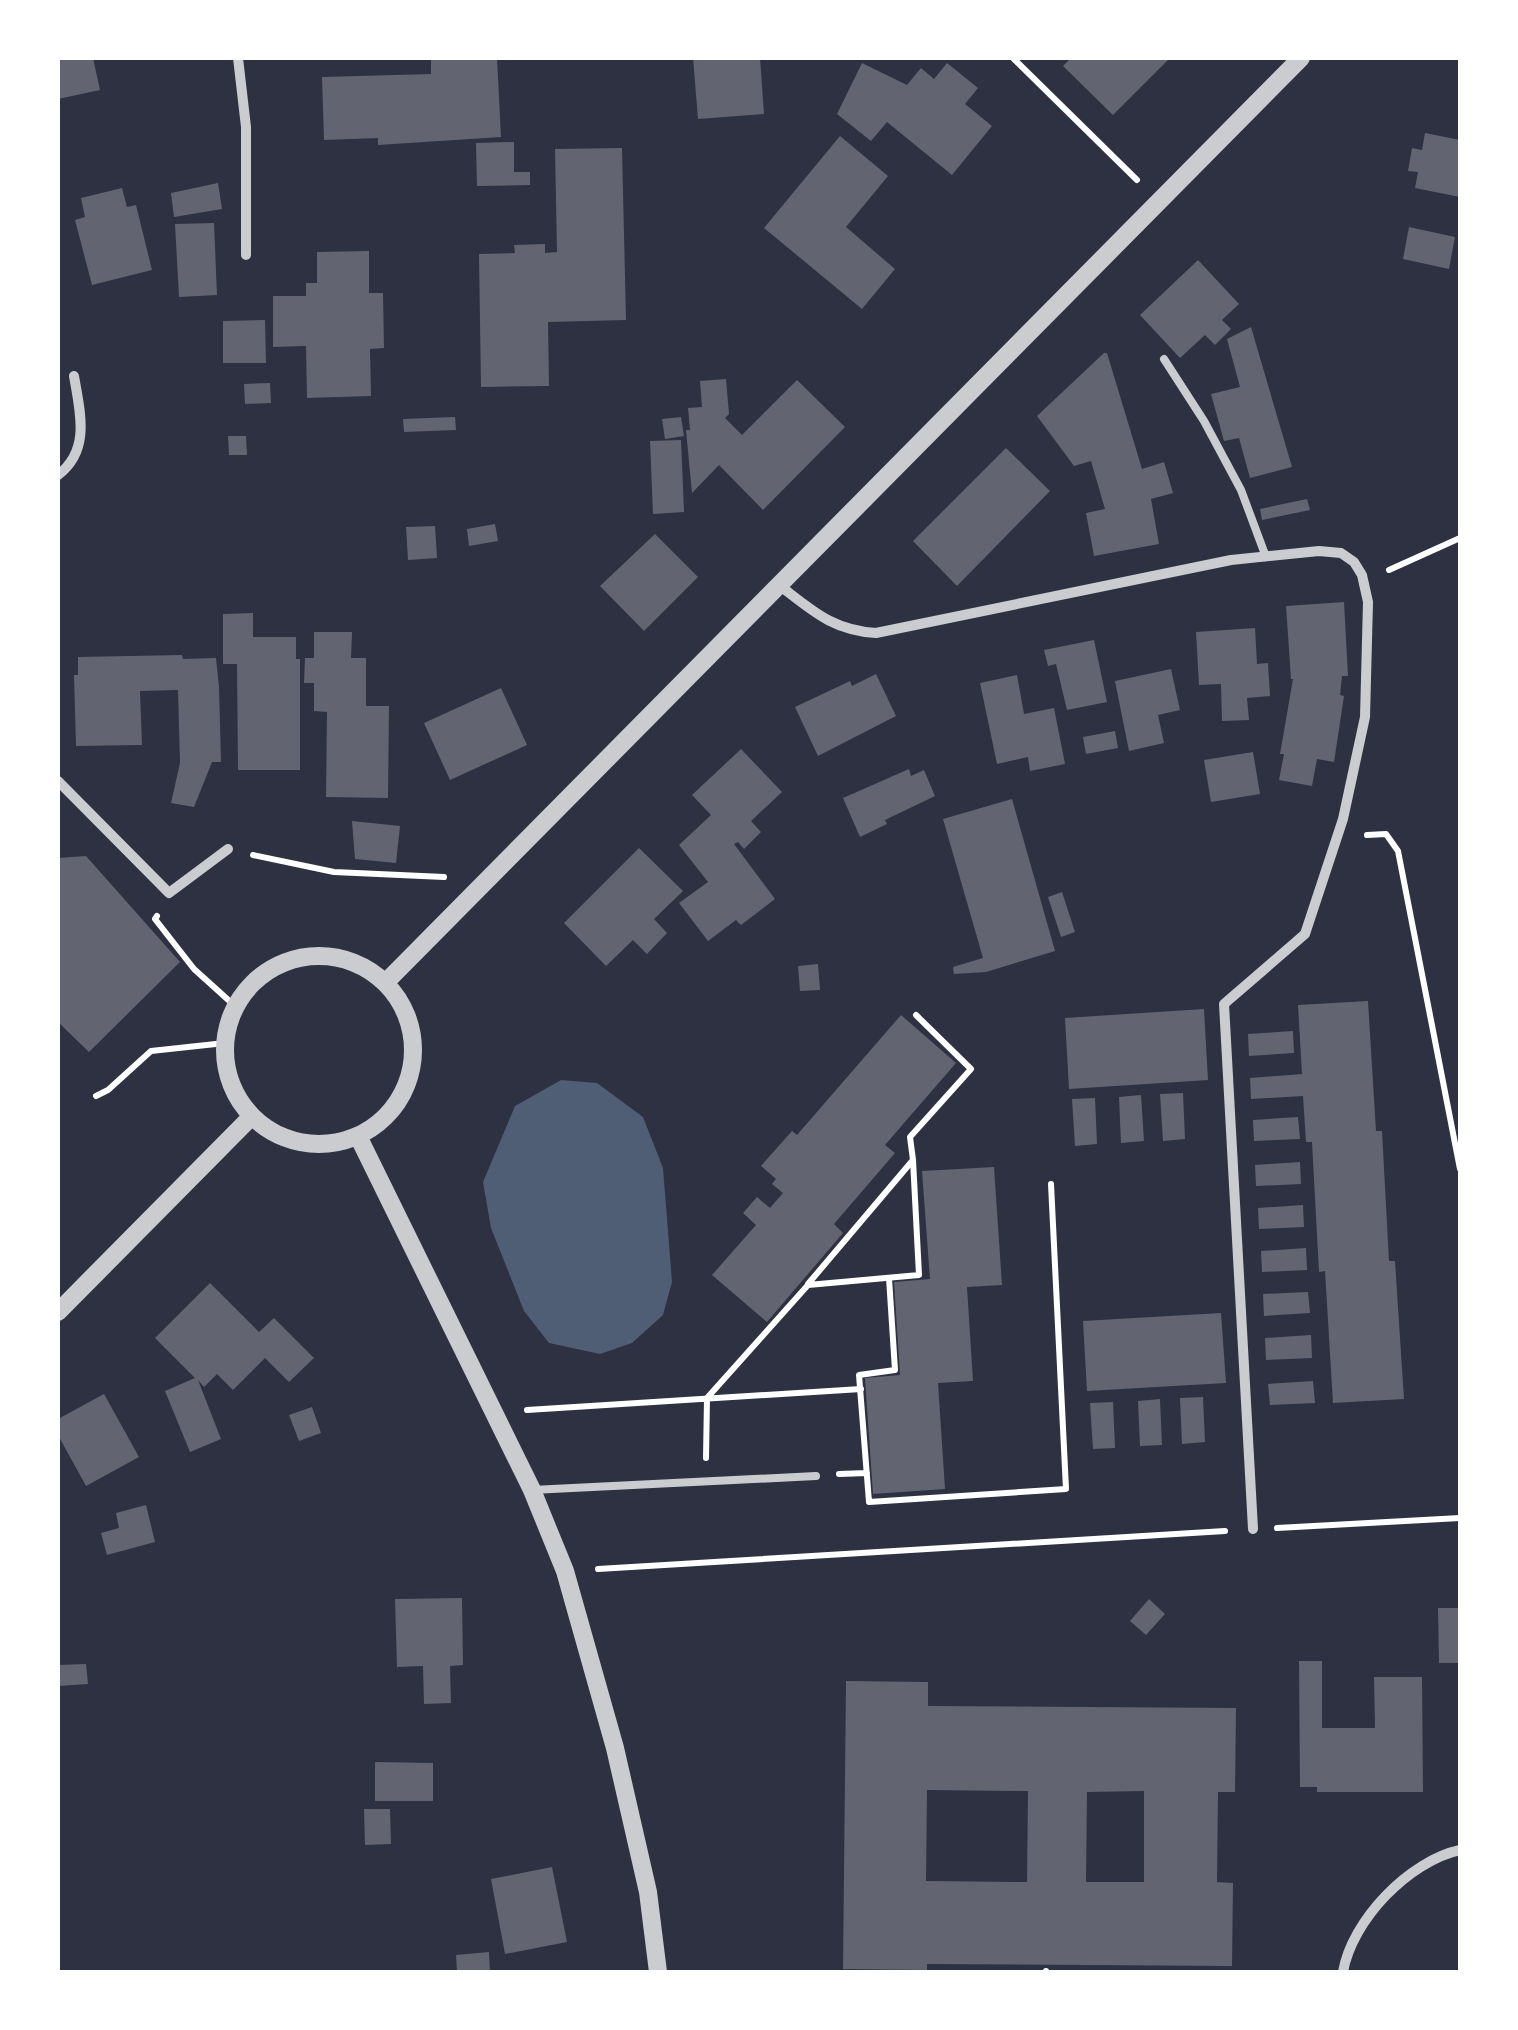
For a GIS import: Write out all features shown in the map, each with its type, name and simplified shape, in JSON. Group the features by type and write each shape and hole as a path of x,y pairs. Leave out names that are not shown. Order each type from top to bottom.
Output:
{"street":[{"path":"238,58 246,127 246,255"},
{"path":"385,983 1301,58"},
{"path":"58,475 73,460 82,439 74,376"},
{"path":"779,585 826,621 851,631 876,633 1266,556 1340,553 1354,562 1362,575 1368,602 1366,718 1338,836 1306,934 1224,1004 1253,1529"},
{"path":"58,781 169,893 228,849"},
{"path":"316,956 341,959 364,968 385,983 408,1021 413,1043 412,1066 394,1107 378,1123 358,1136 314,1144 291,1140 252,1116 230,1083 225,1042 235,1006 250,986 269,970 292,960 316,956"},
{"path":"58,1312 252,1116"},
{"path":"358,1136 532,1490 565,1572 616,1748 648,1892 658,1972"},
{"path":"1342,1972 1346,1954 1383,1896 1438,1855 1460,1850"}],"lane":[{"path":"1164,359 1204,421 1241,490 1266,556"},
{"path":"532,1490 816,1476"}],"path":[{"path":"1014,58 1158,202"},
{"path":"1362,575 1395,569 1460,538"},
{"path":"1338,836 1386,834 1398,851 1460,1169"},
{"path":"228,849 334,872 485,880"},
{"path":"169,893 155,920 194,969 235,1006"},
{"path":"808,1285 919,1275 910,1137 972,1068 916,1015"},
{"path":"96,1096 151,1052 225,1042"},
{"path":"705,1482 707,1398 913,1160"},
{"path":"888,1278 895,1370 859,1375 869,1502 1066,1489 1051,1184"},
{"path":"492,1412 860,1389"},
{"path":"565,1572 1460,1518"}],"water":[{"path":"561,1080 597,1083 643,1117 663,1168 672,1282 663,1315 632,1343 600,1354 549,1343 524,1311 491,1228 483,1182 515,1106"}],"building":[{"path":"58,58 93,58 100,90 58,99"},
{"path":"431,58 497,58 501,137 378,145 378,138 324,140 322,77 431,74"},
{"path":"693,58 760,58 764,114 698,119"},
{"path":"1071,58 1170,58 1113,115 1063,66"},
{"path":"862,63 907,85 921,68 934,79 947,63 978,88 965,104 992,126 952,175 887,122 871,141 837,114"},
{"path":"1425,133 1460,140 1460,197 1415,188 1418,172 1408,171 1412,148 1422,150"},
{"path":"840,136 888,176 846,227 895,269 862,309 764,228"},
{"path":"514,142 514,172 530,172 530,185 477,186 476,143"},
{"path":"622,148 626,320 548,322 549,386 481,387 479,254 515,253 514,245 545,244 545,253 557,252 555,149"},
{"path":"218,183 222,209 174,217 171,193"},
{"path":"122,188 127,207 136,205 152,270 92,285 75,220 85,217 81,198"},
{"path":"214,223 217,295 179,297 175,224"},
{"path":"1409,227 1455,237 1449,269 1403,259"},
{"path":"369,251 369,293 383,293 384,348 370,349 371,396 307,398 306,346 273,347 273,296 306,296 306,283 317,283 317,252"},
{"path":"1198,260 1239,304 1222,320 1231,329 1215,345 1205,335 1180,358 1140,315"},
{"path":"265,320 266,363 223,363 223,321"},
{"path":"1251,327 1292,467 1250,478 1239,438 1224,441 1211,394 1240,387 1227,339"},
{"path":"1104,353 1142,469 1164,462 1173,493 1151,499 1159,544 1094,556 1086,513 1105,509 1091,461 1074,466 1037,416"},
{"path":"726,379 729,414 725,418 742,435 797,380 845,427 763,510 719,465 692,493 686,430 690,430 688,408 702,407 700,381"},
{"path":"270,383 271,403 245,404 244,384"},
{"path":"455,417 456,430 404,432 403,419"},
{"path":"681,417 684,436 665,439 662,419"},
{"path":"228,436 246,436 247,455 229,455"},
{"path":"681,440 684,512 653,514 650,441"},
{"path":"1006,448 1050,491 957,586 913,541"},
{"path":"1307,499 1310,510 1262,520 1260,509"},
{"path":"495,524 498,541 469,546 467,529"},
{"path":"435,526 437,558 408,560 406,527"},
{"path":"655,534 698,577 644,631 600,586"},
{"path":"1344,602 1348,676 1342,676 1340,695 1344,696 1334,762 1317,759 1312,786 1279,780 1293,679 1286,606"},
{"path":"253,613 253,637 296,637 296,659 300,659 300,770 238,770 237,664 223,664 223,614"},
{"path":"1255,628 1257,664 1268,663 1270,696 1247,698 1249,720 1222,721 1221,684 1199,685 1196,632"},
{"path":"314,632 352,632 351,658 366,658 366,706 389,706 388,798 326,797 327,712 314,711 314,683 304,683 305,658 314,658"},
{"path":"1094,640 1107,702 1067,710 1056,664 1048,666 1044,650"},
{"path":"182,655 183,659 216,658 219,687 221,762 212,762 194,807 171,803 180,763 178,690 140,691 142,745 76,746 74,675 78,675 78,657"},
{"path":"1171,669 1180,710 1158,715 1164,743 1129,751 1115,681"},
{"path":"876,674 896,716 818,756 795,707 850,681 852,686"},
{"path":"1017,675 1024,714 1054,708 1065,764 1030,771 1028,757 997,764 980,683"},
{"path":"501,688 527,745 450,780 424,723"},
{"path":"1115,731 1118,748 1086,754 1083,737"},
{"path":"741,749 782,792 751,821 761,832 744,849 738,842 734,844 775,899 741,925 736,920 708,941 679,903 708,882 679,845 711,815 692,795"},
{"path":"1253,752 1260,794 1211,802 1204,760"},
{"path":"909,769 911,776 924,770 935,796 860,837 843,798"},
{"path":"1012,799 1055,951 986,972 954,974 953,967 983,958 943,819"},
{"path":"352,821 400,826 396,863 355,859"},
{"path":"639,848 683,891 654,919 667,933 647,954 633,940 606,966 564,923"},
{"path":"86,856 180,962 89,1052 58,1022 58,858"},
{"path":"1062,892 1075,932 1061,937 1048,897"},
{"path":"818,964 820,990 800,991 798,966"},
{"path":"1368,1001 1376,1131 1382,1131 1389,1261 1395,1261 1404,1399 1333,1403 1325,1271 1319,1272 1312,1142 1306,1142 1303,1096 1251,1099 1250,1078 1302,1074 1298,1005"},
{"path":"1204,1009 1208,1080 1069,1089 1065,1018"},
{"path":"901,1015 956,1063 885,1145 895,1153 834,1224 843,1233 767,1322 712,1275 756,1225 743,1213 757,1197 770,1208 783,1193 772,1184 776,1179 761,1166 792,1131 797,1135"},
{"path":"1293,1031 1294,1053 1249,1056 1248,1034"},
{"path":"1183,1093 1185,1139 1163,1141 1160,1094"},
{"path":"1141,1095 1144,1141 1121,1143 1119,1097"},
{"path":"1095,1098 1097,1144 1075,1146 1072,1099"},
{"path":"1298,1117 1300,1139 1254,1141 1253,1120"},
{"path":"1300,1162 1301,1184 1256,1186 1255,1165"},
{"path":"994,1167 1002,1285 967,1287 973,1381 938,1383 945,1489 873,1494 865,1378 900,1375 894,1282 930,1279 922,1171"},
{"path":"1303,1205 1304,1227 1259,1229 1258,1208"},
{"path":"1306,1248 1307,1270 1262,1272 1261,1251"},
{"path":"210,1283 259,1332 274,1318 314,1358 289,1382 265,1358 233,1390 217,1374 204,1387 198,1380 221,1439 190,1452 165,1391 195,1378 155,1338"},
{"path":"1308,1292 1310,1313 1264,1316 1263,1294"},
{"path":"1221,1313 1226,1383 1087,1391 1083,1321"},
{"path":"1311,1335 1312,1358 1266,1360 1265,1338"},
{"path":"1313,1381 1315,1403 1270,1405 1268,1384"},
{"path":"104,1394 139,1457 86,1486 58,1435 58,1419"},
{"path":"1203,1397 1205,1442 1182,1444 1180,1398"},
{"path":"1160,1399 1162,1445 1140,1446 1138,1401"},
{"path":"1113,1402 1115,1448 1093,1449 1090,1403"},
{"path":"312,1407 321,1433 299,1441 289,1415"},
{"path":"146,1505 155,1542 107,1555 101,1533 119,1528 116,1513"},
{"path":"462,1598 463,1665 450,1666 451,1703 424,1704 423,1666 397,1667 395,1599"},
{"path":"1149,1599 1165,1614 1146,1635 1130,1621"},
{"path":"1438,1608 1460,1608 1460,1663 1439,1663"},
{"path":"1299,1661 1322,1661 1322,1728 1375,1728 1374,1677 1422,1677 1423,1792 1317,1792 1317,1787 1300,1787"},
{"path":"86,1664 88,1684 58,1686 58,1665"},
{"path":"846,1681 928,1682 928,1706 1236,1708 1235,1792 1218,1792 1217,1882 1233,1883 1232,1966 927,1964 927,1970 843,1969","holes":["927,1790 1028,1791 1027,1882 926,1881","1144,1791 1144,1882 1086,1882 1087,1792"]},
{"path":"375,1762 433,1763 433,1801 375,1801"},
{"path":"364,1809 390,1809 391,1844 365,1845"},
{"path":"552,1867 567,1942 505,1954 491,1879"},
{"path":"489,1952 490,1972 457,1972 456,1955"}]}
